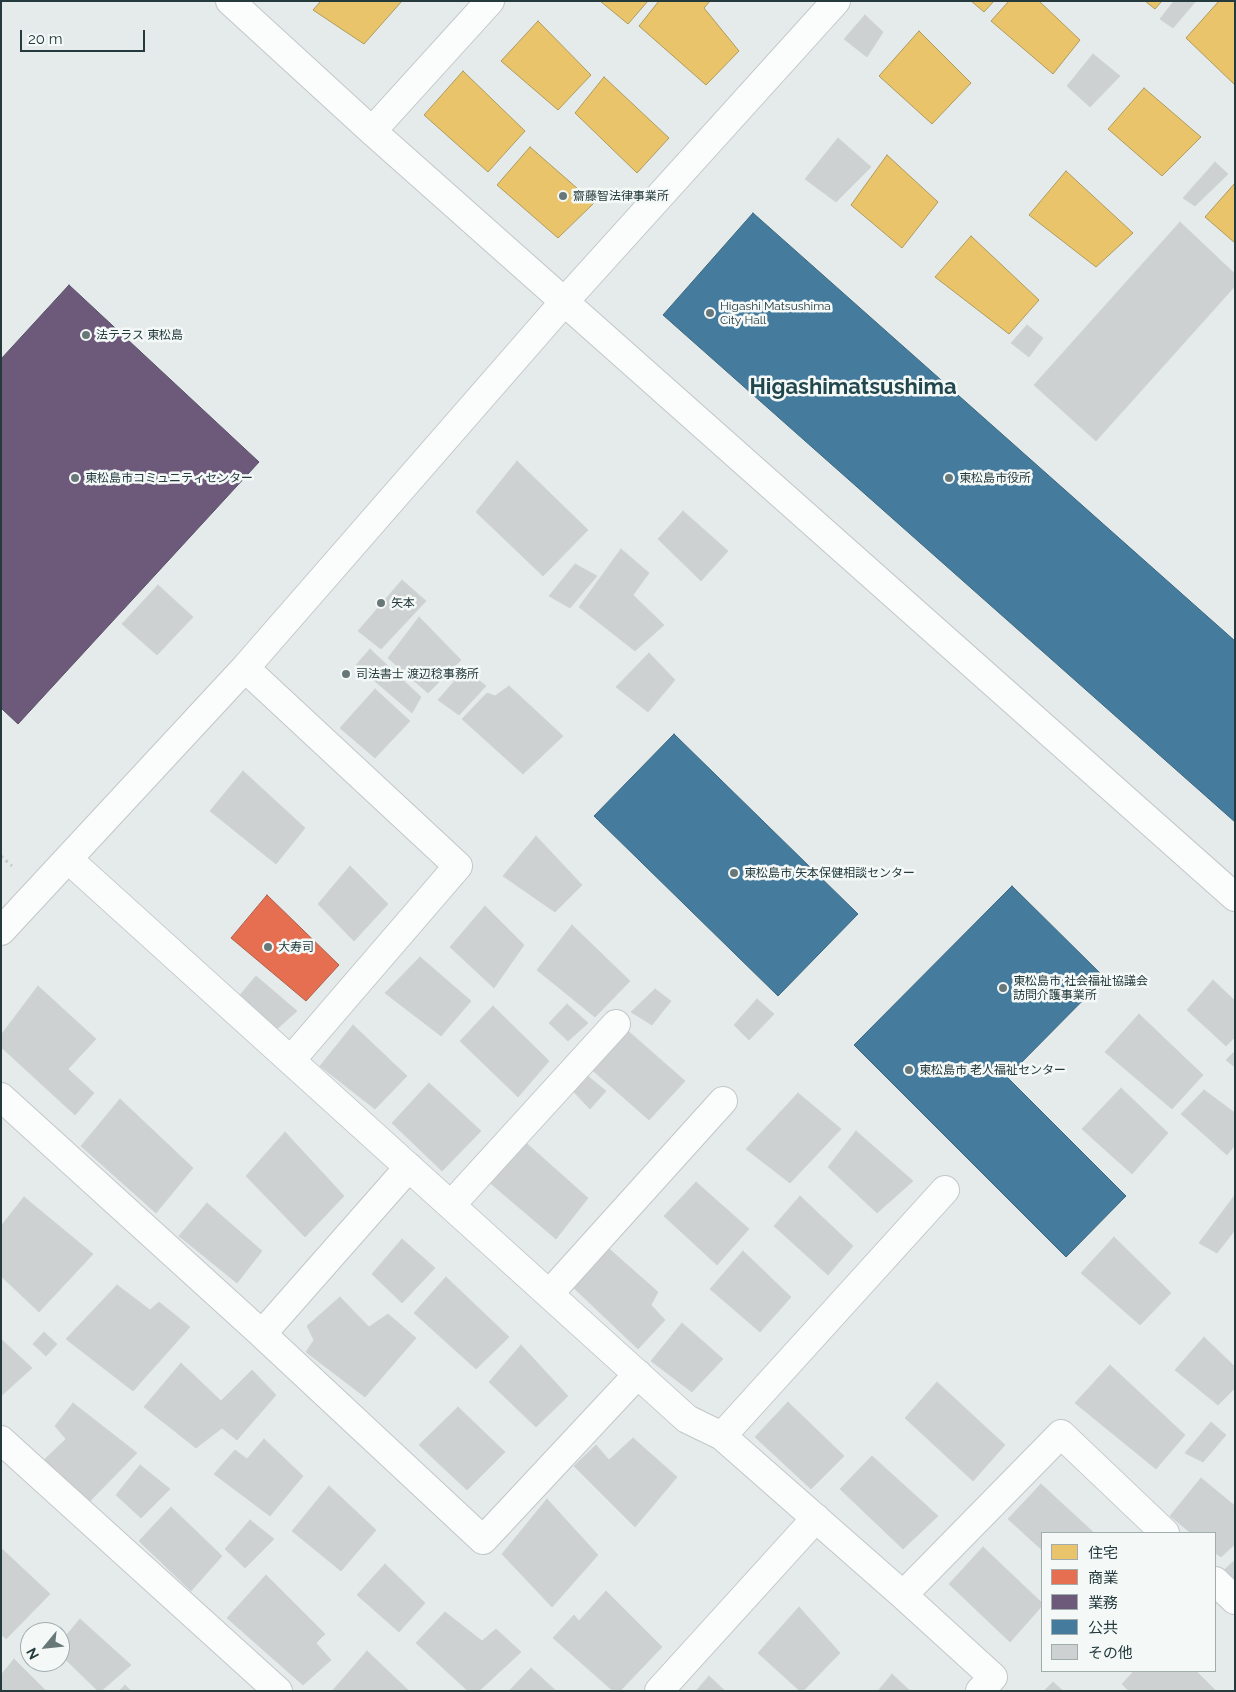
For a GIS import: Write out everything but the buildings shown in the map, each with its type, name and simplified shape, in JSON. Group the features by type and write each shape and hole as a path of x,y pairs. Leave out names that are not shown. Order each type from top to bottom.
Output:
{"street":[{"path":"230,1 372,131 1235,897"},
{"path":"372,131 490,1"},
{"path":"1,931 245,668 564,302 836,1"},
{"path":"245,668 458,866 291,1060"},
{"path":"68,859 686,1419 722,1436 903,1595 994,1686"},
{"path":"450,1205 616,1024"},
{"path":"1,1097 262,1334 483,1540 638,1374"},
{"path":"549,1294 723,1101"},
{"path":"262,1334 409,1167"},
{"path":"722,1436 945,1190"},
{"path":"903,1595 1061,1434 1164,1532"},
{"path":"1,1440 278,1691"},
{"path":"659,1691 816,1518"},
{"path":"1216,1581 1235,1600"}],"place":[{"name":"齋藤智法律事業所","path":"563,196"},
{"name":"Higashi Matsushima City Hall","path":"710,313"},
{"name":"法テラス 東松島","path":"86,335"},
{"name":"東松島市コミュニティセンター","path":"75,478"},
{"name":"東松島市役所","path":"949,478"},
{"name":"矢本","path":"381,603"},
{"name":"司法書士 渡辺稔事務所","path":"346,674"},
{"name":"東松島市 矢本保健相談センター","path":"734,873"},
{"name":"大寿司","path":"268,947"},
{"name":"東松島市 社会福祉協議会 訪問介護事業所","path":"1003,988"},
{"name":"東松島市 老人福祉センター","path":"909,1070"}],"district":[{"name":"Higashimatsushima","path":"853,387"}]}
